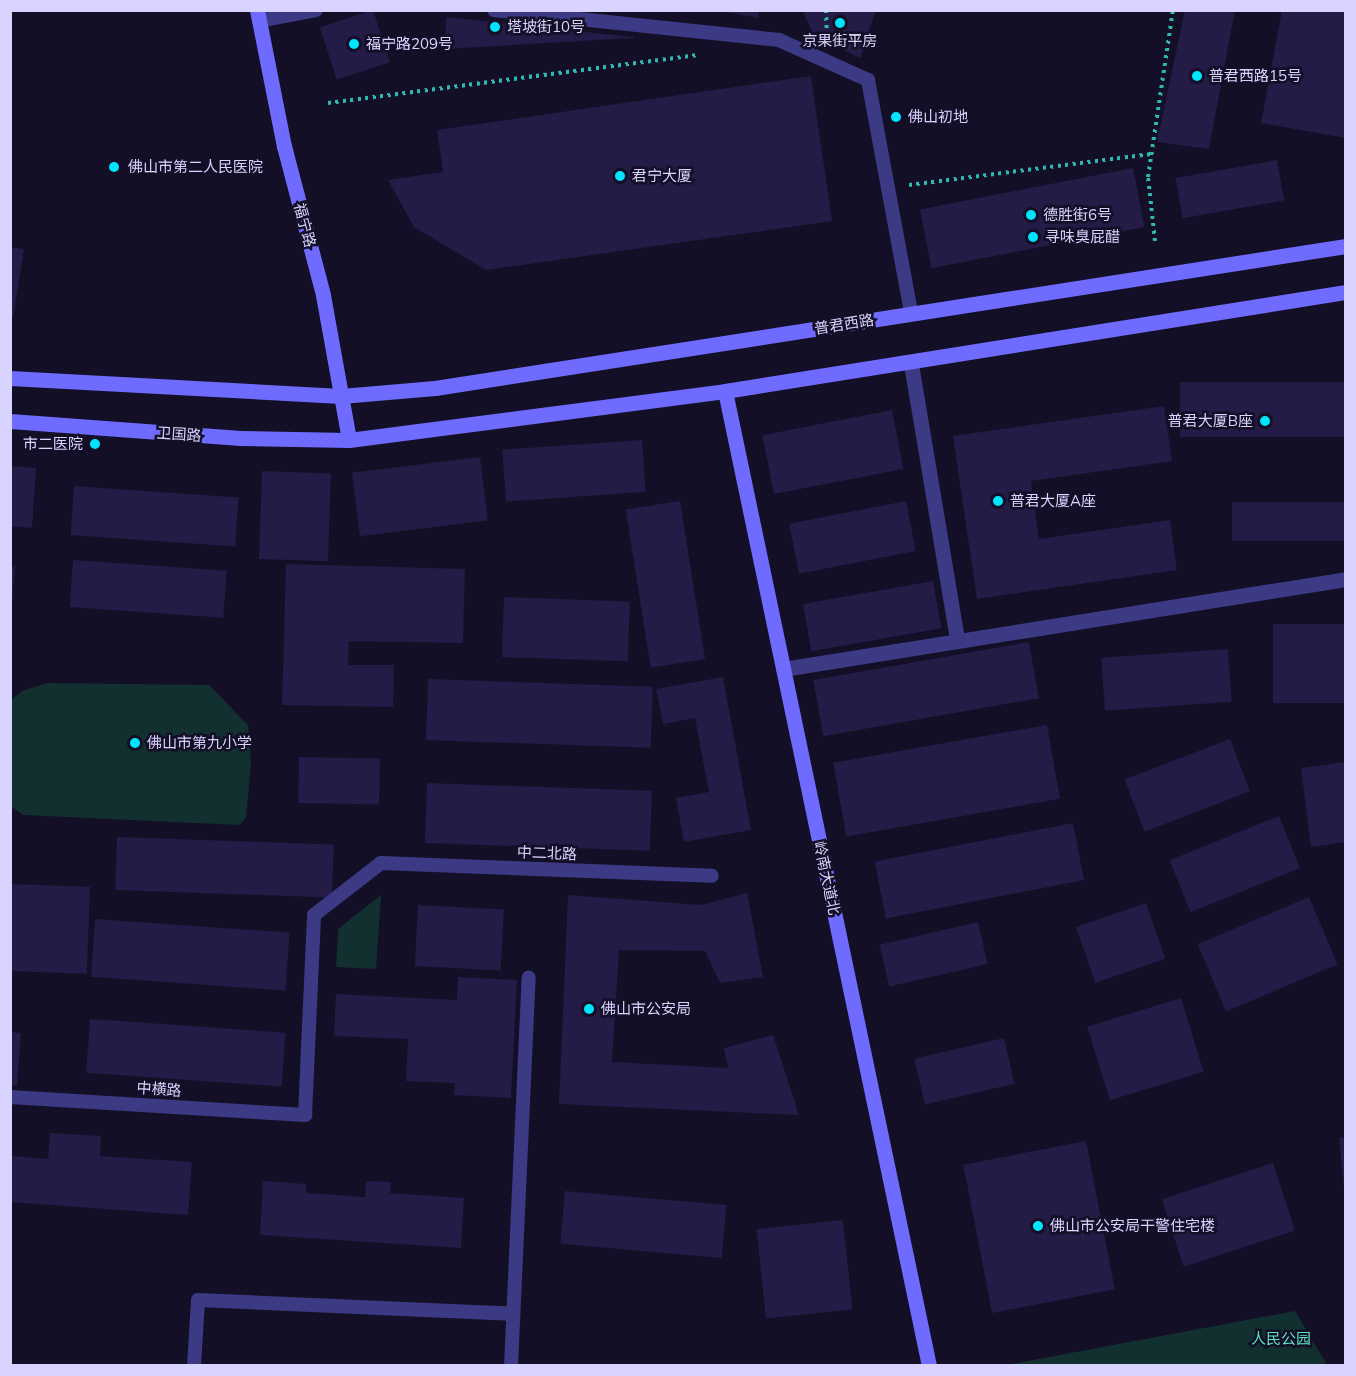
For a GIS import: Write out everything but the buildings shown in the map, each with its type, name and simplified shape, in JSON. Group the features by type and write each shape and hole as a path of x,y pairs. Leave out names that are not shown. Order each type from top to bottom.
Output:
{"main road":[{"name":"福宁路","path":"258,16 284,146 323,295 349,440"},
{"name":"普君西路","path":"341,396 435,388 1346,246"},
{"path":"349,440 725,391 910,364 1346,292"},
{"path":"10,378 341,396"},
{"name":"岭南大道北","path":"725,391 929,1365"},
{"name":"卫国路","path":"10,421 240,438 349,440"}],"street":[{"path":"910,364 957,639"},
{"path":"783,669 957,639 1346,579"}],"lane":[{"path":"258,16 316,10"},
{"path":"495,10 779,39 868,80 911,314"},
{"name":"中二北路","path":"305,1115 314,915 381,863 712,876"},
{"path":"511,1365 529,977"},
{"name":"中横路","path":"10,1097 305,1115"},
{"path":"194,1365 198,1300 513,1314"}],"path":[{"path":"1155,241 1148,177 1173,10"},
{"path":"328,103 707,54"},
{"path":"887,188 1151,154"}],"green space":[{"name":"佛山市第九小学","path":"47,683 209,685 248,725 251,763 246,818 239,825 23,815 11,806 11,700 22,691"},
{"path":"381,895 376,969 336,967 338,929"},
{"name":"人民公园","path":"1295,1311 1327,1365 1006,1365"}],"place":[{"name":"京果街平房","path":"840,23"},
{"name":"塔坡街10号","path":"495,27"},
{"name":"福宁路209号","path":"354,44"},
{"name":"普君西路15号","path":"1197,76"},
{"name":"佛山初地","path":"896,117"},
{"name":"佛山市第二人民医院","path":"114,167"},
{"name":"君宁大厦","path":"620,176"},
{"name":"德胜街6号","path":"1031,215"},
{"name":"寻味臭屁醋","path":"1033,237"},
{"name":"普君大厦B座","path":"1265,421"},
{"name":"市二医院","path":"95,444"},
{"name":"普君大厦A座","path":"998,501"},
{"name":"佛山市第九小学","path":"135,743"},
{"name":"佛山市公安局","path":"589,1009"},
{"name":"佛山市公安局干警住宅楼","path":"1038,1226"}]}
